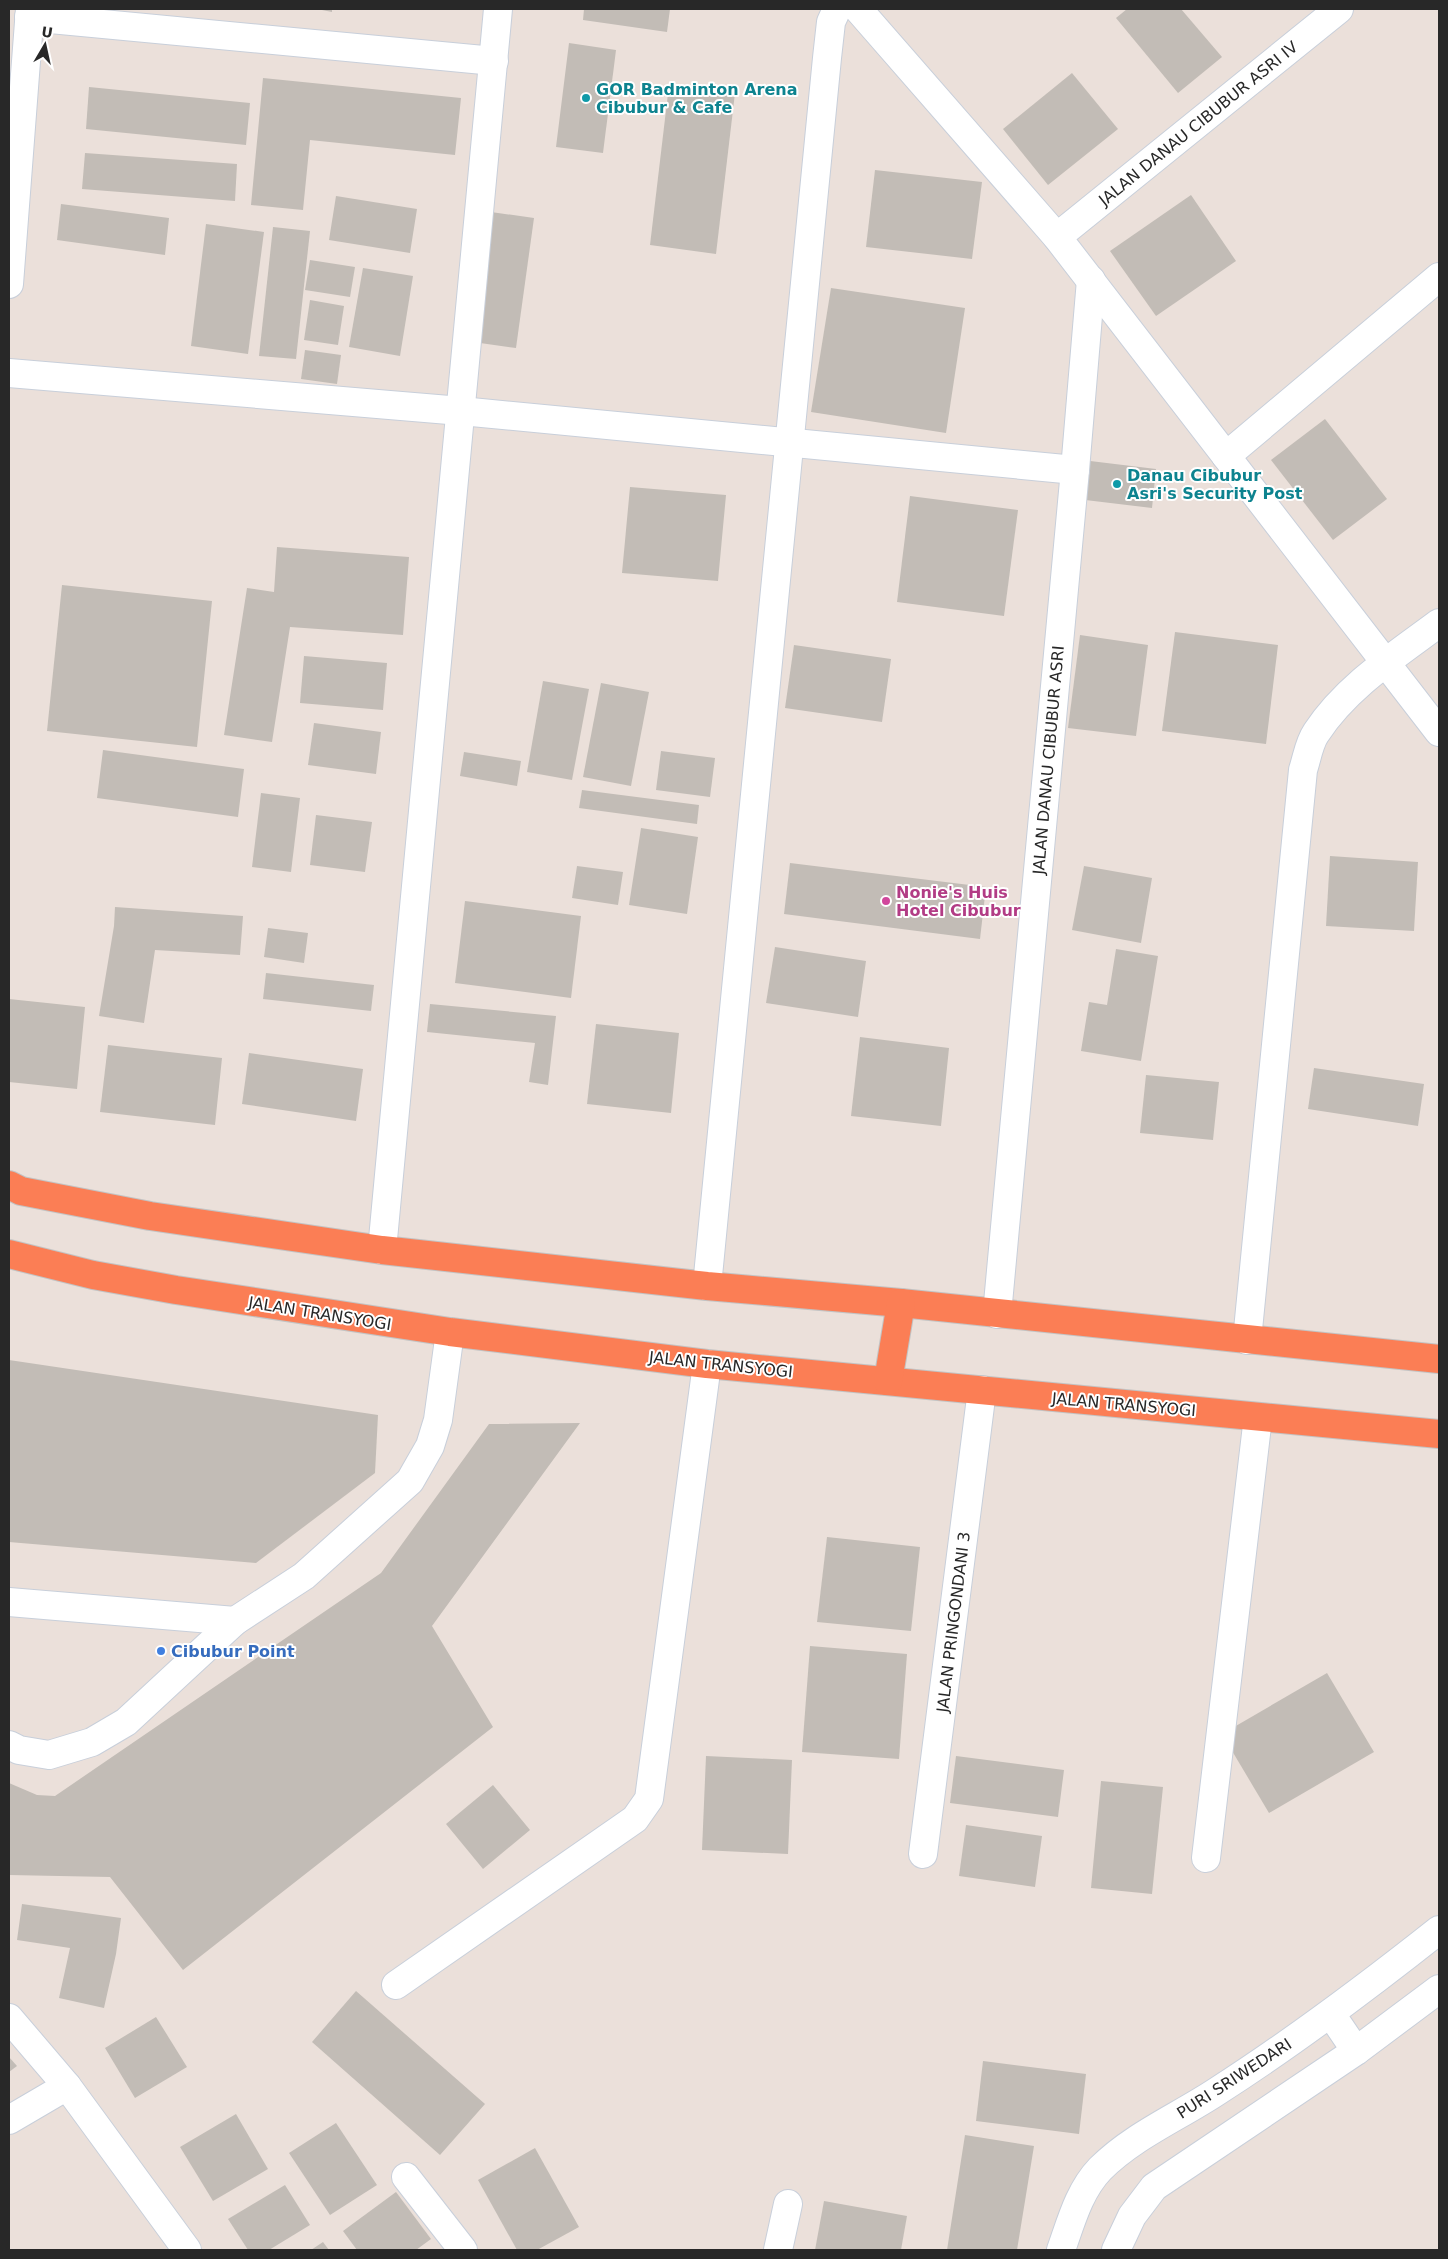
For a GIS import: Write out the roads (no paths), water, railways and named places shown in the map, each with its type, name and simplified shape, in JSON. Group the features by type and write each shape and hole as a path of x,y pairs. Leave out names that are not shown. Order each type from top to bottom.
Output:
{"highway":[{"path":"9,1185 21,1191 150,1216 382,1250 707,1286 901,1303 1439,1359"},
{"name":"JALAN TRANSYOGI","path":"9,1254 93,1275 176,1290 450,1332 707,1364 1439,1434"},
{"path":"888,1381 901,1303"}],"street":[{"path":"382,1250 462,411 498,9"},
{"path":"707,1286 830,31 831,22 837,9"},
{"path":"858,9 1057,237 1439,732"},
{"name":"JALAN DANAU CIBUBUR ASRI IV","path":"1057,237 1339,9"},
{"path":"9,284 30,13 494,61"},
{"path":"1226,456 1439,277"},
{"name":"JALAN DANAU CIBUBUR ASRI","path":"997,1314 1091,280"},
{"path":"9,373 462,411 1075,470"},
{"path":"1247,1340 1303,770 1315,735 1340,701 1386,662 1439,623"},
{"path":"9,1745 19,1750 49,1755 92,1742 126,1722 235,1621 304,1576 410,1481 430,1446 438,1420 450,1332"},
{"path":"396,1985 635,1819 650,1799 707,1364"},
{"name":"JALAN PRINGONDANI 3","path":"923,1854 982,1390"},
{"path":"1206,1858 1258,1417"},
{"path":"9,1602 235,1621"},
{"name":"PURI SRIWEDARI","path":"1061,2250 1082,2193 1100,2170 1132,2143 1216,2092 1331,2014 1439,1930"},
{"path":"1116,2250 1132,2216 1154,2187 1356,2052 1439,1989"},
{"path":"1331,2014 1356,2052"},
{"path":"9,2018 67,2086 187,2250"},
{"path":"9,2120 67,2086"},
{"path":"406,2177 463,2250"},
{"path":"778,2250 788,2204"}],"place":[{"name":"GOR Badminton Arena Cibubur & Cafe","path":"586,98"},
{"name":"Danau Cibubur Asri's Security Post","path":"1117,484"},
{"name":"Nonie's Huis Hotel Cibubur","path":"886,901"},
{"name":"Cibubur Point","path":"161,1651"}]}
